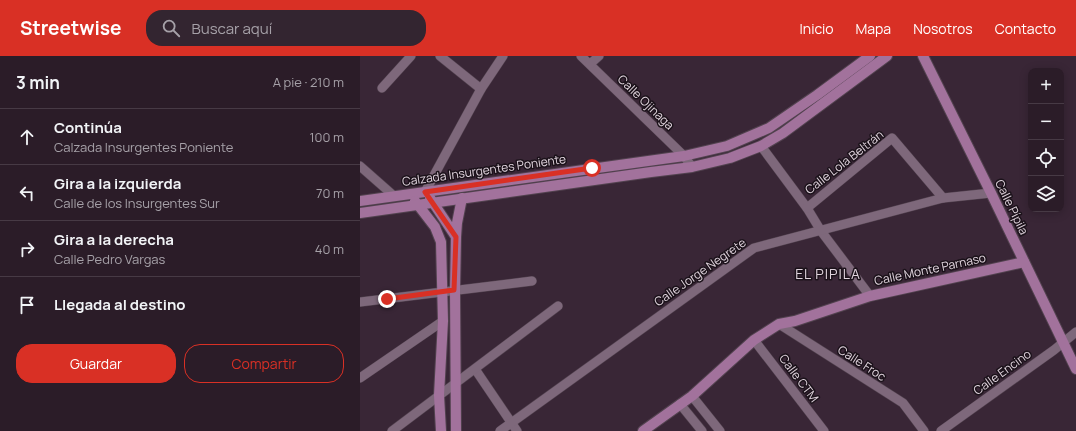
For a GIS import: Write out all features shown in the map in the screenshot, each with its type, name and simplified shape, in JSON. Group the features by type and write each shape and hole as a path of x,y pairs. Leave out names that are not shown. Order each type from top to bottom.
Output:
{"street":[{"path":"382,88 411,56"},
{"path":"440,56 481,89"},
{"path":"456,237 425,192 481,89 503,56"},
{"name":"Calle Ojinaga","path":"581,56 684,156 692,167"},
{"path":"590,64 599,56"},
{"name":"Calzada Insurgentes Poniente","path":"360,213 692,167 730,158 761,146 783,133 820,98 870,56"},
{"name":"Calzada Insurgentes Poniente","path":"360,200 684,156 726,146 769,128 887,56"},
{"name":"Calle Pípila","path":"923,56 991,192 1076,369"},
{"path":"932,56 933,76"},
{"name":"Calle Lola Beltrán","path":"806,208 892,138 943,198"},
{"path":"761,146 870,296"},
{"path":"360,166 394,196"},
{"name":"Calle Jorge Negrete","path":"500,431 754,248 943,198 991,192"},
{"path":"410,194 434,227 441,242 444,321 439,395 441,431"},
{"path":"456,431 454,290 456,223 462,198"},
{"name":"Calle Monte Parnaso","path":"643,431 692,396 754,340 779,324 794,321 870,296 1024,262"},
{"path":"360,302 532,281"},
{"path":"392,431 558,306"},
{"path":"360,378 444,321"},
{"name":"Calle Froc","path":"779,324 902,403 924,431"},
{"name":"Calle Encino","path":"941,431 1054,350 1076,332"},
{"name":"Calle CTM","path":"754,340 824,431"},
{"path":"475,369 517,431"},
{"path":"692,396 720,431"},
{"path":"680,404 702,431"}],"district":[{"name":"EL PIPILA","path":"828,273"}],"route":[{"path":"387,299 454,290 456,237 425,192 592,168"}]}
